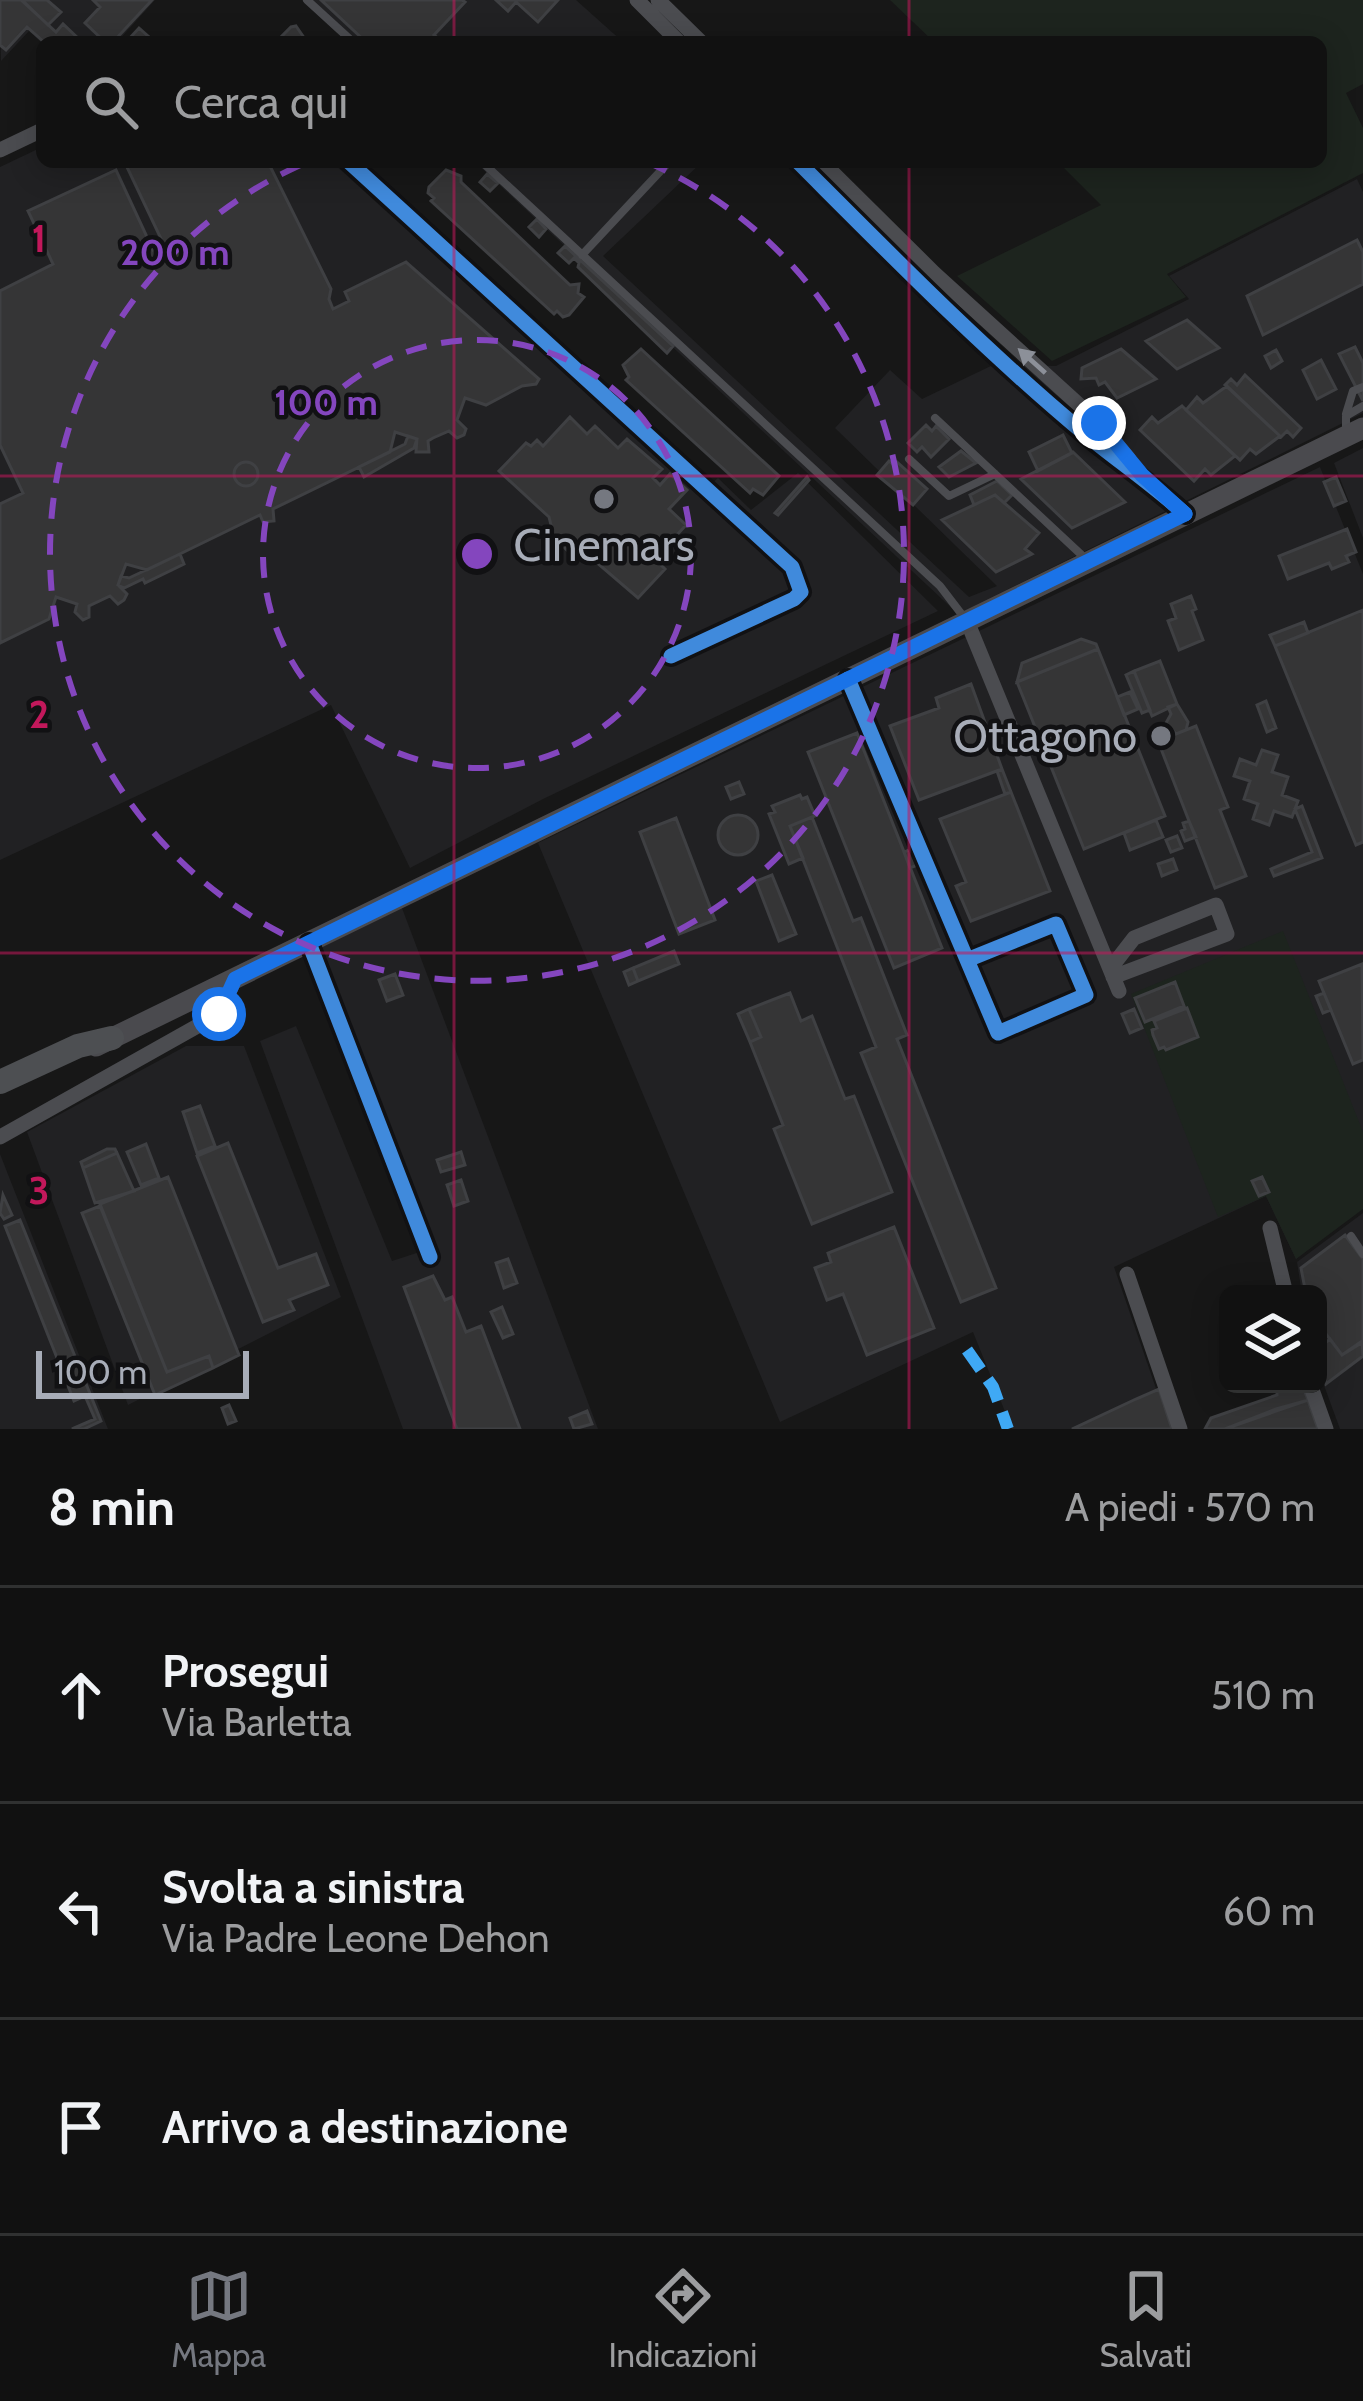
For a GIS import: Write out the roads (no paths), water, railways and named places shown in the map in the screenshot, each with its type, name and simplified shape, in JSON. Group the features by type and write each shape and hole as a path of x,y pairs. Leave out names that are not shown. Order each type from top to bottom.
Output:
{"main road":[{"path":"0,1094 1088,562 1351,426"},
{"path":"0,1082 78,1046 112,1038"}],"street":[{"path":"637,0 673,36"},
{"path":"658,0 694,36"},
{"path":"0,150 36,133"},
{"path":"356,168 792,567 801,583 801,592 794,599 670,656"},
{"path":"804,168 917,281 1086,436 1142,475 1185,514"},
{"path":"828,168 934,273 1099,423 1142,475"},
{"path":"967,621 1114,979"},
{"path":"848,680 998,1033 1086,995 1057,924 967,960"},
{"path":"1216,905 1227,934 1114,979 1135,938 1216,905"},
{"path":"309,944 430,1257"},
{"path":"0,1137 219,1014 235,979"},
{"path":"1270,1228 1284,1285"},
{"path":"1127,1274 1180,1429"},
{"path":"1313,1393 1326,1429"}],"lane":[{"path":"307,0 346,36"},
{"path":"489,168 940,586 967,621"},
{"path":"583,255 663,168"},
{"path":"1351,426 1353,391 1363,387"},
{"path":"1351,426 1363,406"},
{"path":"935,418 1088,562"},
{"path":"910,459 950,496 995,474"},
{"path":"1351,1236 1363,1254"}],"place":[{"name":"Cinemars","path":"604,499"},
{"name":"Ottagono","path":"1161,736"}]}
